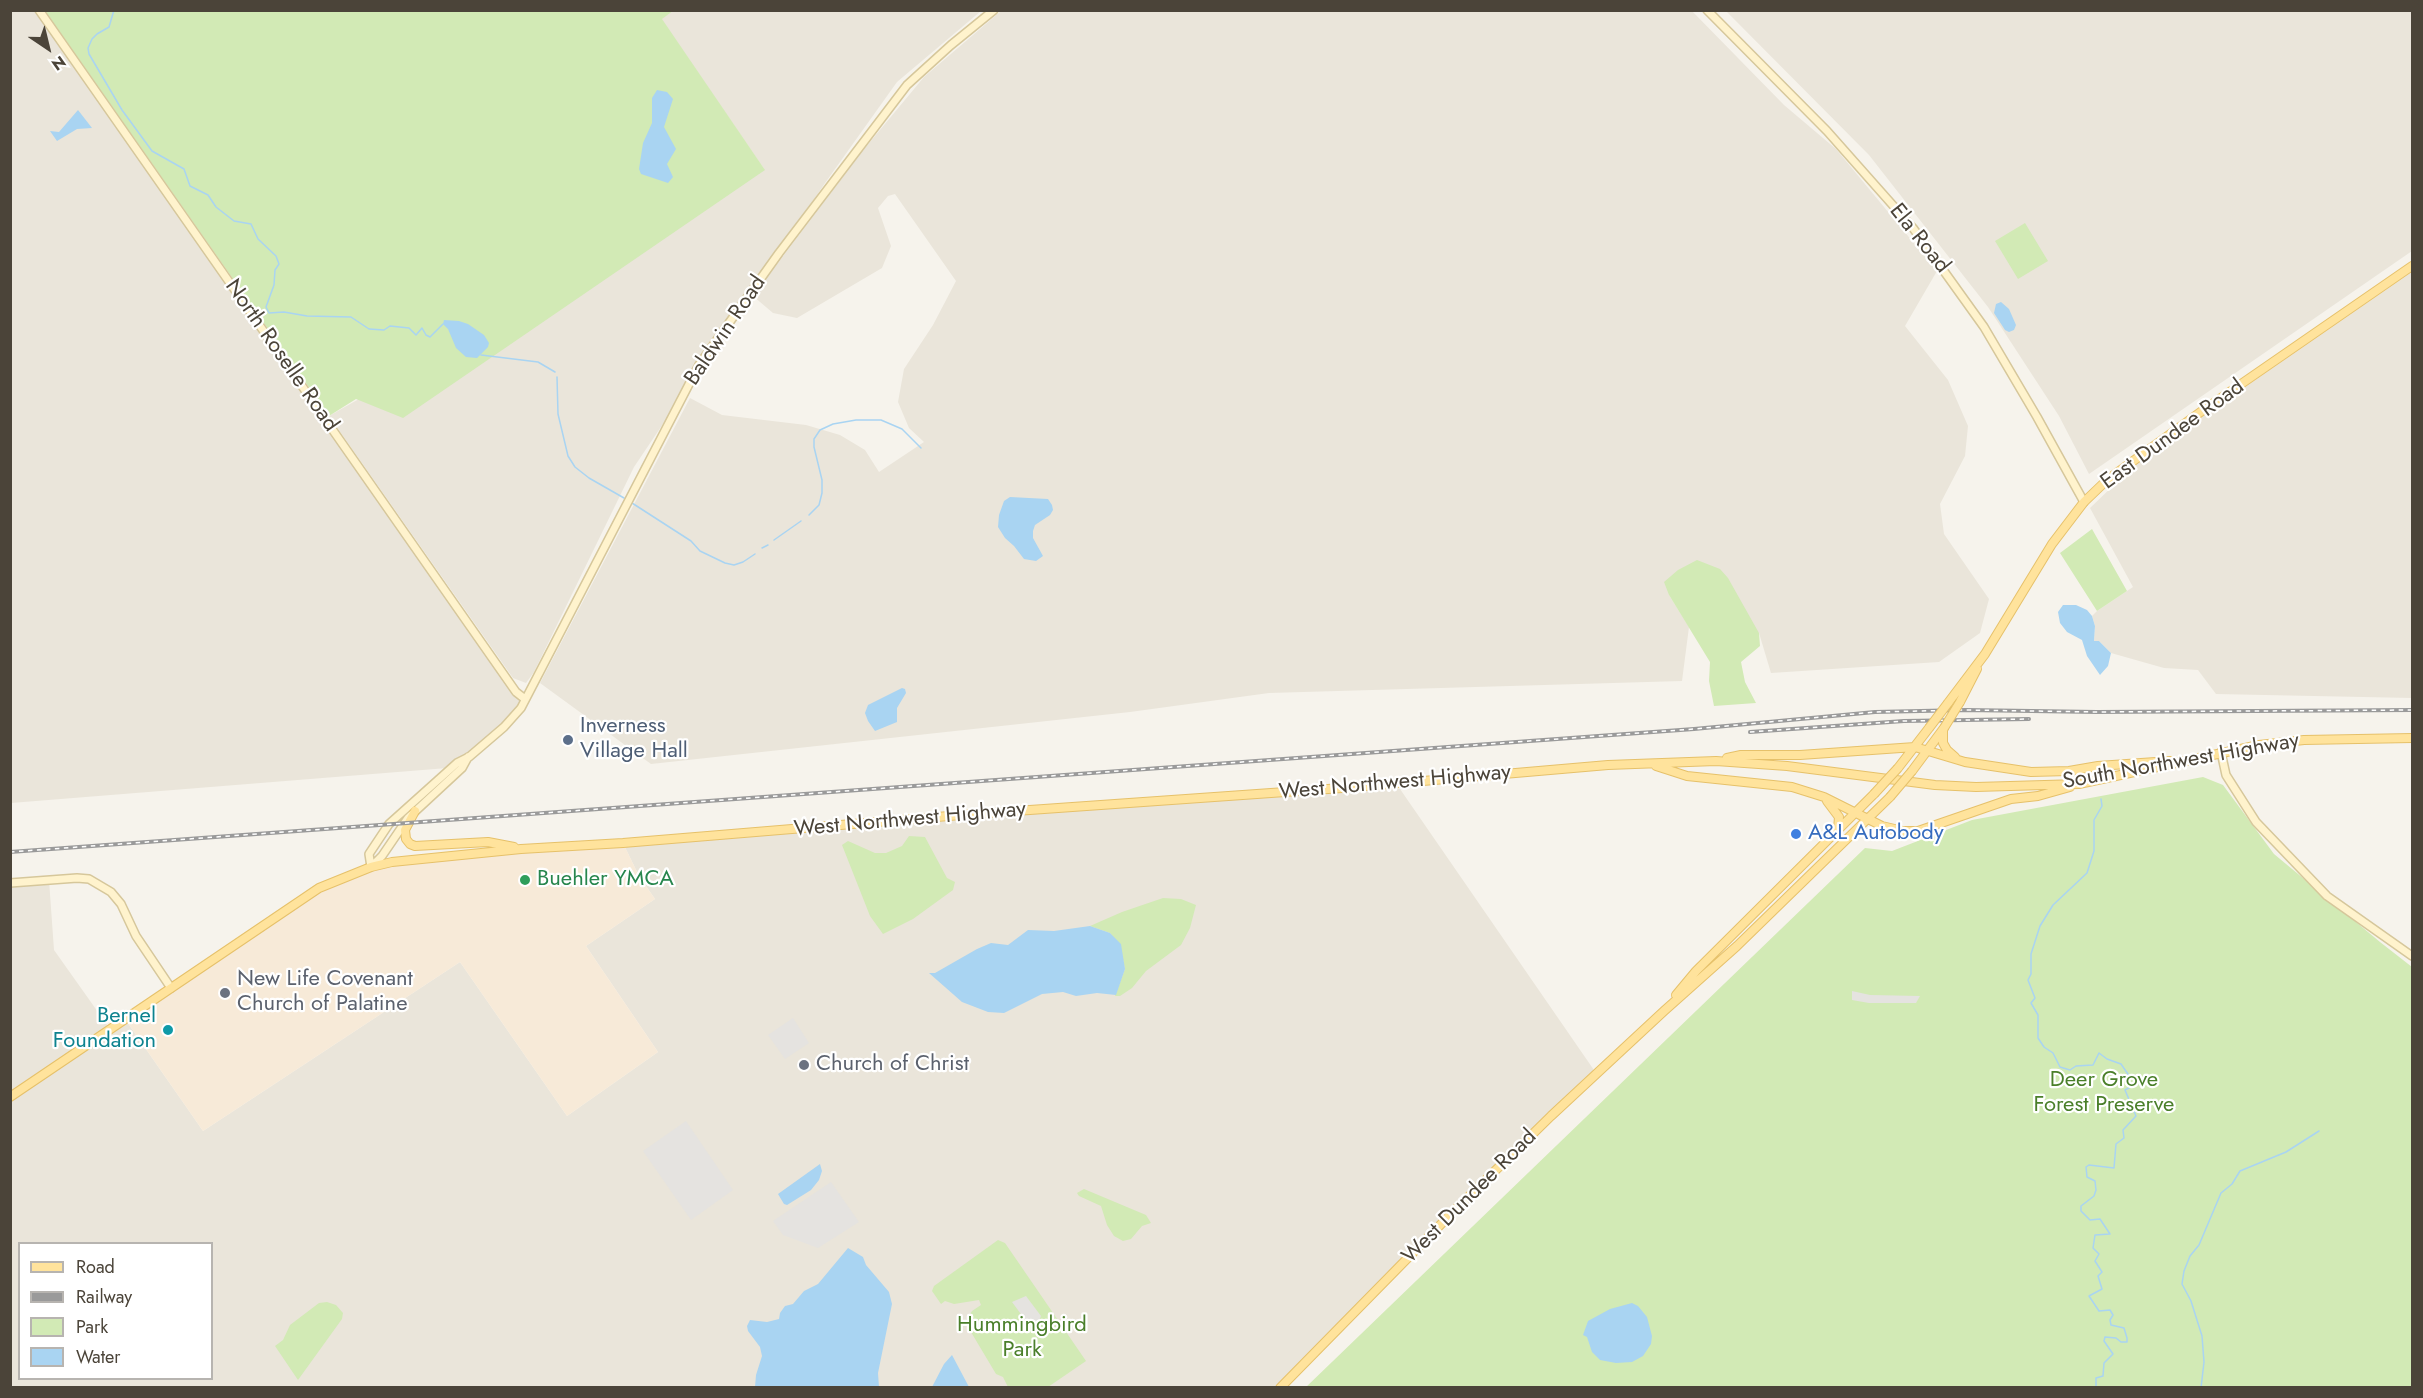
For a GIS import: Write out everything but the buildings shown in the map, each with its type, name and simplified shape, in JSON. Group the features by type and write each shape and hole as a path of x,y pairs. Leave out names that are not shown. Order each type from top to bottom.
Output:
{"main road":[{"name":"North Roselle Road","path":"39,10 516,692 525,699"},
{"name":"Baldwin Road","path":"469,757 504,727 525,699 699,365 779,253 907,85 994,10"},
{"name":"Ela Road","path":"1707,10 1827,131 1913,228 1989,335 2084,502"},
{"name":"East Dundee Road","path":"1915,747 1984,654 2052,544 2084,502 2107,480 2412,266"},
{"name":"East Dundee Road","path":"1928,751 1960,702 1984,654"},
{"path":"1944,728 1942,737 1947,750 1965,762"},
{"name":"South Northwest Highway","path":"1878,777 1904,782 1976,787 2079,784 2259,745 2304,740 2412,738"},
{"path":"1716,761 1741,755 1800,755 1915,747 1965,762 2015,771 2048,772 2195,760"},
{"name":"West Dundee Road","path":"1664,1011 1696,971 1856,813 1915,747"},
{"name":"West Dundee Road","path":"1280,1388 1453,1212 1869,820 1928,751"},
{"path":"2221,752 2226,775 2256,822 2327,896 2412,956"},
{"path":"371,867 382,856 400,827 462,768 469,757"},
{"path":"371,867 369,854 389,824 457,763 469,757"},
{"name":"West Northwest Highway","path":"10,1097 319,888 371,867 392,862 521,849 1342,788 1608,765 1716,761 1787,766 1878,777"},
{"path":"1649,764 1687,776 1791,787 1824,797 1869,820 1903,831 1918,831 2011,799 2038,796 2079,784"},
{"path":"1824,797 1839,817 1838,831"},
{"path":"415,812 405,830 410,844 415,846 488,842 521,849"},
{"path":"10,883 89,879 111,892 121,904 136,936 171,988"}],"shaded area":[{"path":"39,10 516,692 525,699 521,708 460,767 11,803 10,11"},
{"path":"673,11 981,11 897,82 825,183 634,467 534,672 526,683 513,678 329,416 764,169 661,19"},
{"path":"1001,11 1692,11 1784,105 1836,149 1937,271 1905,326 1948,380 1968,426 1965,456 1940,504 1944,534 1989,599 1980,633 1939,662 1771,673 1759,633 1669,595 1689,627 1682,681 1269,693 1130,712 651,764 540,683 690,398 722,415 806,425 840,435 865,450 879,472 924,442 909,428 898,402 904,369 933,325 956,281 895,194 888,196 878,208 891,246 882,268 797,318 773,313 753,296 860,154 924,77"},
{"path":"1726,11 2412,11 2412,251 2089,474 2059,416 1988,307 1869,155"},
{"path":"2412,272 2412,698 2216,694 2198,670 2164,668 2111,653 2099,641 2094,641 2095,626 2092,616 2133,587 2090,508 2141,459"},
{"path":"1343,788 1400,789 1596,1073 1280,1387 11,1388 11,883 49,880 54,950 110,1029 125,1019 203,1131 460,962 567,1116 658,1052 586,946 655,899 639,876 623,843"},
{"path":"623,843 639,876 655,899 586,946 658,1052 567,1116 460,962 203,1131 125,1019 295,903 371,867"},
{"path":"1852,991 1870,995 1920,996 1916,1003 1869,1003 1852,1000"},
{"path":"793,1018 809,1043 785,1059 768,1035"},
{"path":"686,1121 733,1190 691,1220 643,1151"},
{"path":"831,1182 859,1222 818,1248 783,1235 773,1221"},
{"path":"1026,1296 1041,1316 1034,1325 1029,1325 1012,1302"}],"green space":[{"path":"45,11 673,11 662,19 765,170 403,418 356,399 329,416"},
{"path":"2025,223 2048,261 2018,279 1995,241"},
{"path":"2092,529 2127,591 2097,611 2060,553"},
{"path":"1697,560 1720,569 1728,578 1759,633 1760,646 1741,662 1745,682 1756,703 1714,706 1709,681 1710,662 1669,595 1664,582 1678,570"},
{"name":"Deer Grove Forest Preserve","path":"2203,777 2223,785 2274,854 2412,967 2412,1387 1305,1388 1865,848 1892,851 1972,820"},
{"path":"909,836 925,837 947,878 955,882 953,890 913,919 883,934 870,916 842,845 848,841 875,853 886,853 902,846"},
{"path":"1163,898 1181,899 1196,905 1190,928 1181,945 1146,971 1132,988 1120,996 1115,996 1125,969 1120,945 1110,933 1090,926"},
{"path":"1084,1189 1146,1215 1151,1223 1142,1226 1131,1239 1123,1241 1114,1236 1107,1225 1101,1206 1079,1196 1077,1193"},
{"name":"Hummingbird Park","path":"998,1240 1005,1243 1086,1361 1048,1387 1008,1387 1003,1377 996,1374 965,1322 972,1311 981,1305 979,1300 954,1304 945,1301 941,1304 932,1291 934,1286"},
{"path":"327,1302 336,1305 343,1313 342,1319 298,1380 275,1346 283,1340 290,1325 319,1303"}],"water":[{"path":"657,90 667,92 673,99 664,127 676,149 667,164 673,177 668,183 641,174 639,169 643,143 652,123 652,98"},
{"path":"78,110 92,128 77,129 57,141 50,131 59,132"},
{"path":"2001,302 2009,309 2016,325 2014,330 2009,332 2005,330 1994,313 1996,304"},
{"path":"444,320 468,324 484,335 489,343 488,347 477,358 466,357 456,348 448,329 443,324"},
{"path":"1010,497 1048,499 1052,505 1053,510 1050,515 1035,525 1033,531 1033,538 1043,556 1036,561 1024,559 998,527 1004,501"},
{"path":"2063,605 2076,605 2087,610 2092,616 2095,626 2094,641 2099,641 2111,653 2108,666 2100,675 2087,656 2082,640 2067,632 2060,623 2058,612"},
{"path":"902,688 906,693 897,708 897,722 875,731 865,713 868,705"},
{"path":"1090,926 1110,933 1121,944 1125,969 1116,995 1097,993 1076,996 1063,992 1042,994 1004,1013 988,1012 962,1002 929,973 935,973 991,943 1008,945 1028,930 1054,931"},
{"path":"820,1164 822,1171 819,1180 811,1190 787,1205 784,1204 778,1194"},
{"path":"848,1248 863,1257 866,1265 889,1292 892,1304 878,1373 879,1387 755,1387 762,1356 760,1347 748,1331 747,1326 750,1320 767,1322 779,1319 785,1306 793,1304 804,1291 818,1284"},
{"path":"1632,1303 1638,1306 1647,1317 1652,1336 1651,1344 1643,1356 1632,1362 1616,1363 1600,1360 1592,1352 1587,1337 1583,1335 1588,1321 1610,1309"},
{"path":"952,1355 969,1387 932,1387 944,1364"}],"waterway":[{"path":"114,10 109,27 92,39 88,48 89,54 122,110 152,151 184,169 190,186 208,195 216,207 234,221 251,224 258,239 276,256 279,264 275,270 274,285 266,307 269,313 351,317 369,329 384,330 390,326 409,328 416,335 422,328 430,337 443,324"},
{"path":"481,355 538,362 555,372"},
{"path":"557,377 558,414 568,456 575,467 589,478 624,498"},
{"path":"809,515 819,505 822,493 822,480 814,447 814,439 820,430 833,424 856,420 881,420 902,429 921,448"},
{"path":"632,503 691,541 700,551 725,563 734,565 755,554"},
{"path":"774,540 801,521"},
{"path":"762,548 768,545"},
{"path":"2096,1388 2096,1378 2103,1376 2104,1363 2113,1354 2104,1341 2105,1337 2116,1338 2121,1342 2127,1342 2127,1338 2124,1328 2111,1325 2110,1320 2113,1315 2110,1310 2099,1311 2089,1296 2102,1289 2098,1276 2102,1272 2095,1261 2099,1254 2093,1248 2095,1235 2110,1234 2100,1219 2090,1220 2081,1211 2081,1206 2094,1196 2096,1190 2095,1181 2087,1177 2086,1167 2089,1165 2114,1168 2116,1144 2124,1138 2123,1130 2136,1116 2125,1090 2139,1082 2130,1077 2121,1064 2099,1053 2093,1065 2076,1066 2070,1070 2060,1067 2053,1053 2044,1047 2038,1038 2038,1015 2031,1003 2035,998 2028,980 2031,974 2031,954 2040,926 2053,905 2087,873 2094,851 2094,820 2102,806 2101,799"},
{"path":"2201,1388 2204,1362 2202,1336 2191,1301 2182,1284 2190,1256 2199,1245 2221,1193 2232,1184 2240,1171 2286,1152 2319,1131"}],"railway":[{"path":"10,852 1694,729 1875,712 2412,710"},
{"path":"1750,732 1904,721 2029,719"}],"place":[{"name":"Inverness Village Hall","path":"568,740"},
{"name":"A&L Autobody","path":"1796,834"},
{"name":"Buehler YMCA","path":"525,880"},
{"name":"New Life Covenant Church of Palatine","path":"225,993"},
{"name":"Bernel Foundation","path":"168,1030"},
{"name":"Church of Christ","path":"804,1065"}]}
